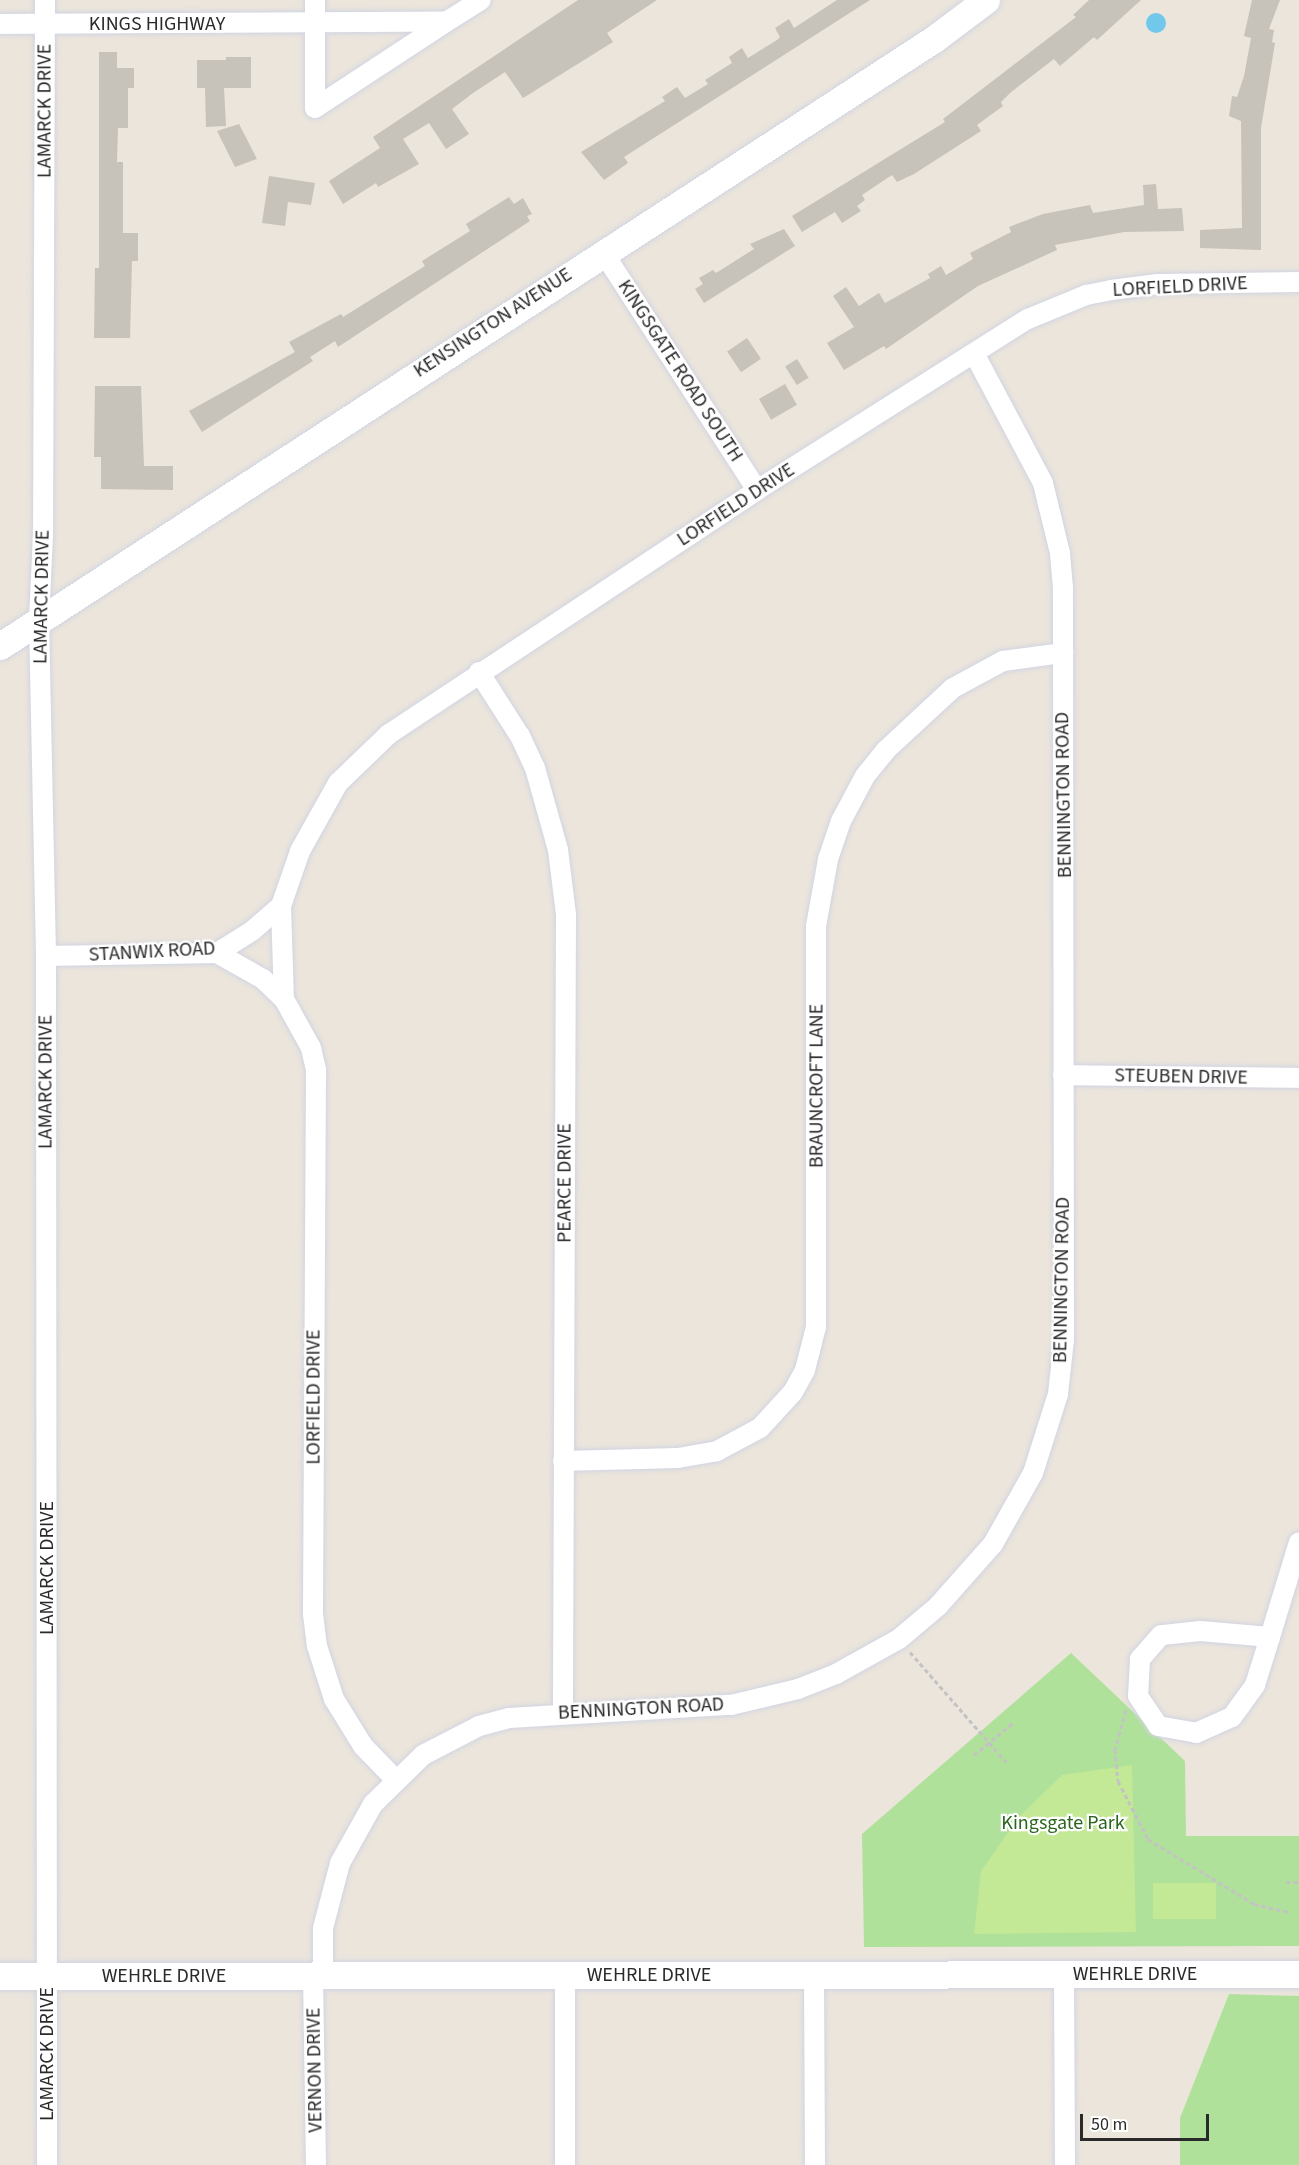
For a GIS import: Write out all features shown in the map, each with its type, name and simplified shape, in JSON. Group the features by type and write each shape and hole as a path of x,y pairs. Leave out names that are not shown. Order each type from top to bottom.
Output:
{"street":[{"name":"LAMARCK DRIVE","path":"45,0 43,535 39,621 46,956 47,2165"},
{"path":"315,0 315,108 481,0"},
{"name":"KENSINGTON AVENUE","path":"0,646 934,39 986,0"},
{"name":"KINGS HIGHWAY","path":"0,24 446,22"},
{"name":"KINGSGATE ROAD SOUTH","path":"603,252 757,490"},
{"name":"LORFIELD DRIVE","path":"284,999 281,906 300,851 338,783 354,764 388,734 478,672 757,490 974,353 1056,306 1111,290 1158,284 1299,282"},
{"name":"BENNINGTON ROAD","path":"318,1975 323,1928 340,1863 373,1804 395,1779 423,1755 479,1726 509,1718 563,1713 704,1708 771,1697 836,1674 899,1639 938,1606 993,1544 1019,1500 1047,1434 1064,1340 1063,1075 1066,981 1063,588 1053,513 1043,483 974,353"},
{"name":"BRAUNCROFT LANE","path":"563,1461 678,1458 717,1451 760,1428 794,1392 805,1370 816,1327 816,926 828,859 841,821 865,777 886,750 953,688 1003,662 1063,653"},
{"name":"PEARCE DRIVE","path":"478,672 520,736 535,768 558,850 566,914 563,1713"},
{"name":"STANWIX ROAD","path":"46,956 217,952 252,931 281,906"},
{"name":"LORFIELD DRIVE","path":"217,952 263,979 284,999 303,1027 316,1069 313,1614 317,1646 325,1677 349,1727 395,1779"},
{"name":"STEUBEN DRIVE","path":"1063,1075 1299,1078"},
{"path":"1270,1637 1200,1630 1161,1635 1140,1659 1138,1696 1158,1726 1196,1733 1232,1717 1255,1686 1270,1637 1299,1542"},
{"path":"814,1974 815,2165"},
{"name":"WEHRLE DRIVE","path":"0,1976 1299,1974"},
{"name":"VERNON DRIVE","path":"316,2165 318,1975"},
{"path":"565,1975 565,2165"},
{"path":"1064,1975 1065,2165"}],"path":[{"path":"899,1639 1006,1762"},
{"path":"1138,1696 1127,1706 1115,1749 1118,1780 1148,1839 1254,1904 1288,1912"},
{"path":"975,1755 1013,1723"},
{"path":"1286,1882 1299,1882"}],"green space":[{"name":"Kingsgate Park","path":"1071,1653 1185,1761 1186,1836 1299,1836 1299,1946 864,1947 862,1834"},
{"path":"1132,1765 1136,1932 974,1934 981,1871 1019,1817 1062,1775"},
{"path":"1153,1883 1216,1883 1216,1919 1153,1919"},
{"path":"1229,1994 1299,1996 1299,2165 1180,2165 1180,2118"}],"water":[{"path":"1156,13 1163,16 1166,23 1163,30 1156,33 1149,30 1146,23 1149,16"}],"building":[{"path":"578,0 657,0 607,33 613,42 523,98 505,72 452,109 469,134 446,149 429,123 403,139 419,164 378,187 376,183 343,204 329,181 380,148 373,137"},
{"path":"837,0 870,0 624,157 628,163 604,180 581,152 665,101 662,97 677,87 685,98 708,84 705,80 732,63 729,57 742,48 748,58 777,40 780,37 775,28 789,19 794,28"},
{"path":"1089,0 1141,0 1097,40 1094,37 1060,66 1054,59 1010,93 1001,102 1003,106 977,125 981,131 914,174 897,182 892,175 862,195 865,200 857,206 861,211 842,223 835,212 802,232 792,216 945,122 943,119 1076,17 1073,15"},
{"path":"1252,0 1280,0 1269,29 1274,30 1272,42 1275,43 1261,128 1261,250 1200,248 1200,230 1242,228 1241,121 1229,116 1232,96 1237,97 1244,76 1251,38 1244,36"},
{"path":"99,52 117,52 117,68 134,68 134,88 128,88 128,128 118,128 117,162 123,162 123,233 138,233 138,261 132,261 130,338 94,338 95,268 99,268"},
{"path":"226,57 251,57 251,88 224,88 226,126 206,127 205,88 197,88 197,60 226,60"},
{"path":"239,124 257,159 235,167 217,131"},
{"path":"269,176 315,183 311,205 288,202 285,226 262,223"},
{"path":"1156,184 1158,209 1182,208 1184,231 1124,232 1055,245 1057,250 978,286 886,349 884,346 844,370 827,343 854,327 833,296 846,287 859,306 879,293 885,303 930,278 928,274 941,266 946,275 973,259 970,253 1011,232 1009,227 1043,214 1090,205 1093,213 1144,205 1143,185"},
{"path":"509,197 514,204 523,198 532,214 527,216 530,221 338,347 335,341 310,357 313,361 202,432 189,411 295,352 289,342 341,314 343,317 425,266 422,261 470,231 466,224"},
{"path":"784,229 795,246 704,303 695,289 703,284 699,278 713,270 716,273 754,249 750,244"},
{"path":"747,338 761,359 741,372 727,351"},
{"path":"797,359 809,378 797,385 785,366"},
{"path":"785,384 797,405 771,420 759,399"},
{"path":"95,386 141,386 144,466 173,466 173,490 101,489 101,457 94,457"}]}
